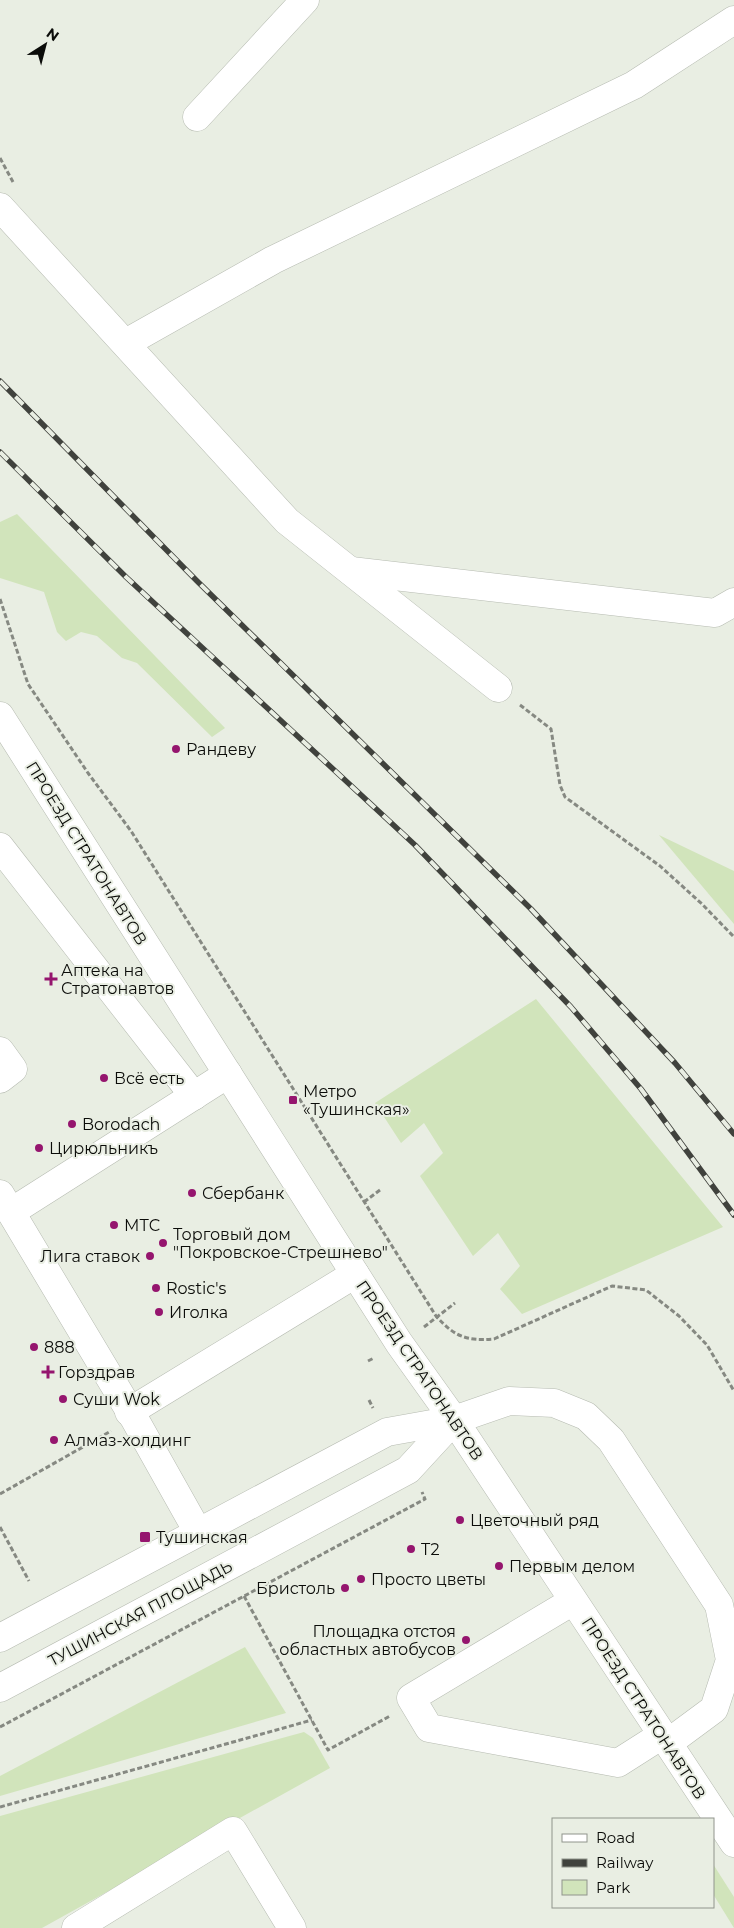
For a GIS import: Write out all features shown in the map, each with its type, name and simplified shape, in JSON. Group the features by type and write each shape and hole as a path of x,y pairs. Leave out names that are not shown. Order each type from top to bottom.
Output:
{"street":[{"path":"197,117 305,0"},
{"path":"126,343 273,260 634,85 734,20"},
{"path":"0,207 287,521 498,688"},
{"path":"351,572 715,613 734,602"},
{"name":"ПРОЕЗД СТРАТОНАВТОВ","path":"0,716 399,1342 454,1420 734,1843"},
{"path":"0,848 194,1096"},
{"path":"0,1052 13,1069 0,1079"},
{"path":"198,1532 6,1203 194,1096 228,1074"},
{"path":"131,1415 355,1274"},
{"path":"0,1638 387,1432 454,1420 510,1401 554,1403 586,1416 611,1440 719,1605 730,1660 714,1709 665,1739 618,1763 429,1728 411,1698 573,1601"},
{"name":"ТУШИНСКАЯ ПЛОЩАДЬ","path":"0,1688 408,1470 454,1420"},
{"path":"76,1928 233,1831 292,1928"}],"path":[{"path":"0,599 28,684 88,773 131,831 436,1316 451,1332 474,1341 494,1339 612,1286 646,1290 679,1316 707,1345 734,1391"},
{"path":"498,688 551,730 560,785 565,797 660,866 702,904 734,937"},
{"path":"364,1202 380,1190"},
{"path":"424,1327 436,1316 455,1304"},
{"path":"368,1361 374,1358"},
{"path":"369,1400 374,1410"},
{"path":"0,1494 131,1415"},
{"path":"0,1726 425,1499"},
{"path":"0,1527 30,1582"},
{"path":"244,1596 328,1750 414,1703"},
{"path":"0,1807 312,1720"}],"green space":[{"path":"17,514 225,728 212,737 137,663 122,658 97,636 81,632 66,641 57,632 44,592 0,578 0,522"},
{"path":"659,835 734,871 734,924"},
{"path":"536,999 723,1227 522,1314 500,1289 520,1266 498,1233 473,1256 420,1176 443,1153 424,1123 401,1143 375,1103"},
{"path":"245,1647 286,1713 0,1796 0,1776"},
{"path":"304,1732 313,1738 330,1768 42,1928 0,1928 0,1816"},
{"path":"714,1866 734,1897 734,1928 714,1896"}],"railway":[{"path":"0,381 197,581 531,909 675,1063 734,1134"},
{"path":"0,452 126,577 415,845 571,1007 641,1089 734,1215"}],"place":[{"name":"Рандеву","path":"176,749"},
{"name":"Аптека на Стратонавтов","path":"51,979"},
{"name":"Всё есть","path":"104,1078"},
{"name":"Метро «Тушинская»","path":"293,1100"},
{"name":"Borodach","path":"72,1124"},
{"name":"Цирюльникъ","path":"39,1148"},
{"name":"Сбербанк","path":"192,1193"},
{"name":"МТС","path":"114,1225"},
{"name":"Торговый дом \"Покровское-Стрешнево\"","path":"163,1243"},
{"name":"Лига ставок","path":"150,1256"},
{"name":"Rostic's","path":"156,1288"},
{"name":"Иголка","path":"159,1312"},
{"name":"888","path":"34,1347"},
{"name":"Горздрав","path":"48,1372"},
{"name":"Суши Wok","path":"63,1399"},
{"name":"Алмаз-холдинг","path":"54,1440"},
{"name":"Цветочный ряд","path":"460,1520"},
{"name":"Тушинская","path":"145,1537"},
{"name":"T2","path":"411,1549"},
{"name":"Первым делом","path":"499,1566"},
{"name":"Просто цветы","path":"361,1579"},
{"name":"Бристоль","path":"345,1588"},
{"name":"Площадка отстоя областных автобусов","path":"466,1640"}]}
